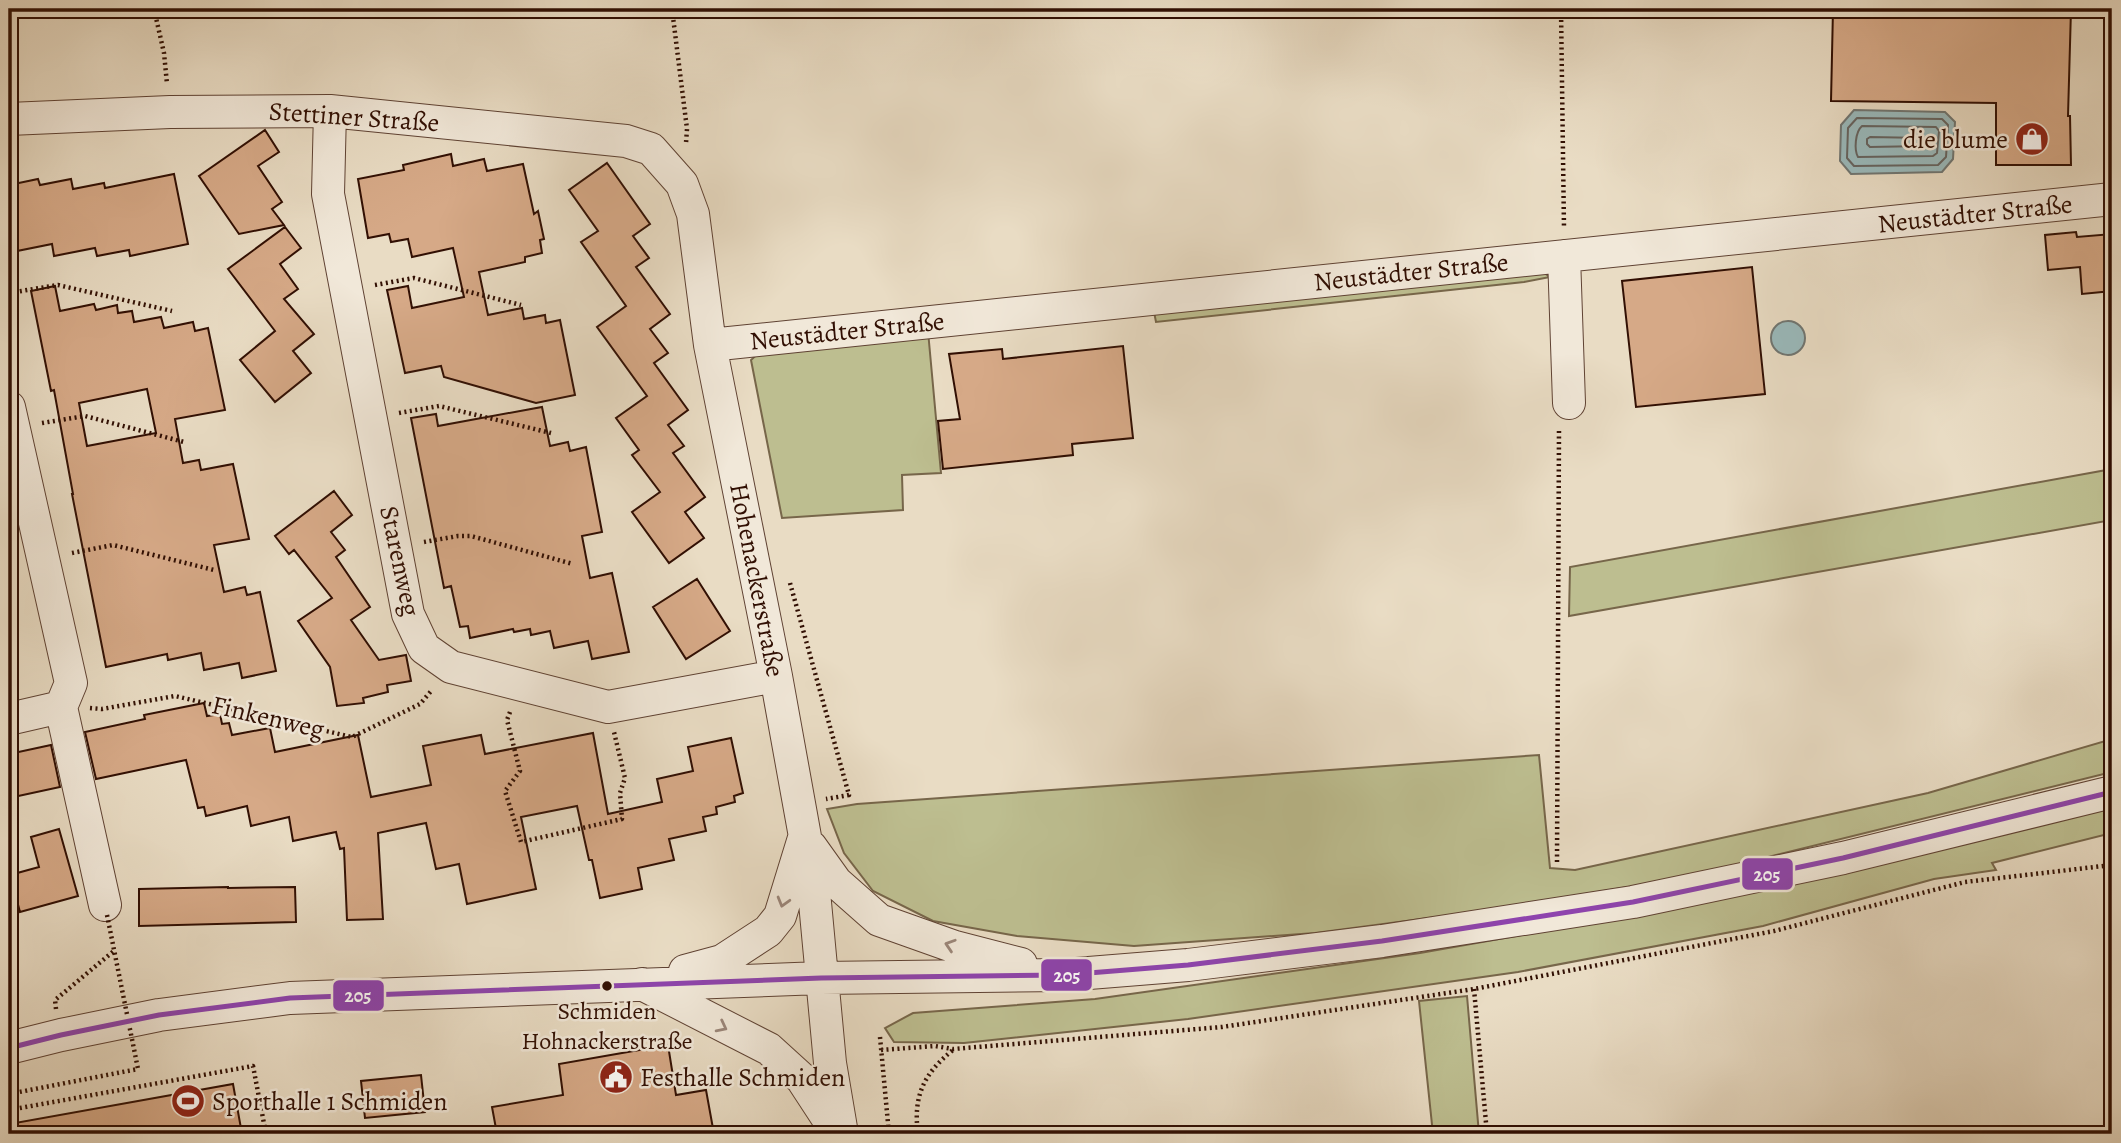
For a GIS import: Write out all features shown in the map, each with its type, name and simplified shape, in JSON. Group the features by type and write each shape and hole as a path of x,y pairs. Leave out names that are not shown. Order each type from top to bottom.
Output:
{"street":[{"name":"Stettiner Straße","path":"9,119 170,112 330,111 626,141 651,149 682,184"},
{"name":"Starenweg","path":"330,111 328,194 408,614 424,648 452,667 608,707 776,676"},
{"name":"Hohenackerstraße","path":"682,184 693,214 710,345 776,676 813,881 830,1063 840,1134"},
{"name":"Neustädter Straße","path":"710,345 2112,199"},
{"path":"1564,256 1569,403"},
{"path":"11,418 71,684 61,707 106,910"},
{"path":"9,719 61,707"},
{"path":"9,1048 159,1015 290,998 821,978 1064,975 1188,965 1382,941 1633,902 1843,858 2112,792"},
{"path":"804,837 836,882 879,919 955,947 1064,975"},
{"path":"640,984 722,961 768,931 780,916 804,837"},
{"path":"640,984 769,1049 802,1079 840,1134"}],"path":[{"path":"154,9 164,53 170,112"},
{"path":"672,9 687,129 682,184"},
{"path":"1562,9 1564,256"},
{"path":"346,290 414,278 521,305"},
{"path":"9,293 58,285 172,311"},
{"path":"1557,862 1559,416 1569,403"},
{"path":"371,418 439,406 551,433"},
{"path":"11,418 85,416 184,442"},
{"path":"395,548 471,536 573,564"},
{"path":"42,558 113,545 214,570"},
{"path":"786,571 849,795"},
{"name":"Finkenweg","path":"61,707 102,709 175,696 352,737 420,704 452,667"},
{"path":"519,684 507,720 520,771 505,790 521,842 622,819 621,793 625,778 608,707"},
{"path":"881,1050 934,1046 953,1049 1222,1027 1474,989 1774,931 1965,882 2112,865"},
{"path":"9,1094 138,1069 106,910"},
{"path":"55,1000 115,950"},
{"path":"1474,989 1486,1134"},
{"path":"880,1037 889,1134"},
{"path":"918,1134 916,1115 921,1085 939,1061 953,1049"},
{"path":"9,1110 253,1066 266,1134"}],"green space":[{"path":"1534,266 1550,277 1156,322 1153,307"},
{"path":"928,331 941,473 902,475 903,510 782,518 751,360 765,347"},
{"path":"2112,469 2112,520 1569,616 1570,567"},
{"path":"2112,739 2112,772 1683,878 1482,911 1315,933 1134,946 1017,936 933,921 873,891 844,853 827,809 857,804 1539,755 1550,868 1575,870 1928,793"},
{"path":"2112,804 2112,833 1992,863 1996,870 1934,879 1763,926 1518,972 1188,1019 964,1043 894,1042 885,1028 913,1013 1095,999 1420,953 1698,904"},
{"path":"1467,996 1479,1134 1433,1134 1419,1001"}],"water":[{"path":"1854,110 1945,112 1955,122 1953,159 1942,172 1851,174 1840,161 1841,125"},
{"path":"1788,321 1800,326 1805,338 1800,350 1788,355 1776,350 1771,338 1776,326"}],"building":[{"path":"1833,9 2071,9 2068,116 2071,165 1996,165 1996,103 1831,101"},
{"path":"265,130 279,152 258,166 282,202 272,209 284,225 239,234 199,176"},
{"path":"451,154 453,166 484,159 487,171 523,164 534,214 538,211 544,239 540,240 542,253 525,257 525,262 479,272 488,315 522,308 524,319 545,315 546,323 560,320 575,395 536,403 444,377 441,366 405,373 387,290 408,286 412,308 464,297 453,248 412,257 408,239 391,242 389,234 368,238 358,179 404,170 403,165"},
{"path":"607,163 650,224 633,236 649,258 636,267 670,314 650,329 668,353 654,363 688,410 668,425 684,446 673,453 705,497 685,512 704,538 669,563 632,512 660,492 632,455 639,450 616,418 647,396 597,327 626,306 581,242 598,231 569,190"},
{"path":"174,174 188,244 130,256 129,250 97,256 95,248 54,256 52,244 17,251 9,210 9,185 38,179 40,185 71,179 73,189 104,183 105,188"},
{"path":"285,227 301,248 280,264 298,289 284,299 314,334 293,351 311,373 275,402 240,360 275,331 228,269"},
{"path":"2076,232 2077,237 2112,234 2112,291 2082,294 2080,267 2048,270 2045,235"},
{"path":"1752,267 1765,394 1636,407 1622,281"},
{"path":"55,286 60,311 94,304 96,310 117,305 118,313 132,311 134,322 161,317 164,328 193,322 195,331 208,328 225,410 175,419 183,463 199,460 201,470 233,464 249,539 214,545 224,592 245,587 247,595 260,592 276,671 242,678 239,663 204,670 201,653 168,660 167,654 106,667 54,390 51,391 31,291","holes":["147,389 156,433 87,446 79,403"]},
{"path":"1123,346 1133,438 1072,444 1073,455 943,469 938,421 960,419 949,354 1002,349 1003,359"},
{"path":"542,407 550,446 568,442 570,451 586,447 602,532 582,536 590,578 612,573 629,652 592,659 588,641 554,648 550,631 531,635 530,629 514,632 513,629 470,638 468,626 460,627 451,586 444,588 411,418 436,414 438,426"},
{"path":"334,491 352,515 331,532 345,550 336,557 370,607 351,620 379,660 406,655 411,681 387,685 388,692 363,698 364,703 337,706 330,667 298,621 332,598 294,550 289,554 275,536"},
{"path":"697,579 730,631 686,659 653,607"},
{"path":"204,703 207,716 220,714 222,724 229,723 232,735 270,728 275,752 358,735 371,797 431,785 423,746 481,735 485,754 593,733 608,814 662,802 657,779 693,771 688,747 731,738 743,793 734,796 735,802 716,807 717,814 703,817 706,831 669,839 674,860 638,868 642,889 600,898 577,806 521,817 536,889 467,904 459,864 436,869 426,823 378,833 383,919 347,920 344,848 340,849 336,832 293,841 289,817 251,826 247,806 206,816 204,807 198,808 186,760 96,779 85,732 145,719 144,715"},
{"path":"51,745 60,787 9,798 9,754"},
{"path":"59,829 78,896 20,912 10,875 39,867 31,837"},
{"path":"295,887 296,922 139,926 139,889"},
{"name":"Festhalle Schmiden","path":"668,1045 676,1095 706,1090 714,1134 497,1134 492,1107 563,1095 559,1064"},
{"path":"421,1075 425,1112 365,1118 361,1081"},
{"name":"Sporthalle 1 Schmiden","path":"233,1084 242,1134 16,1134 15,1123"}],"transit line":[{"name":"205","path":"9,1048 159,1015 290,998 821,978 1064,975 1188,965 1382,941 1633,902 1843,858 2112,792"}],"place":[{"name":"die blume","path":"2032,139"},
{"name":"Schmiden Hohnackerstraße","path":"607,986"},
{"name":"Festhalle Schmiden","path":"616,1077"},
{"name":"Sporthalle 1 Schmiden","path":"188,1101"}]}
